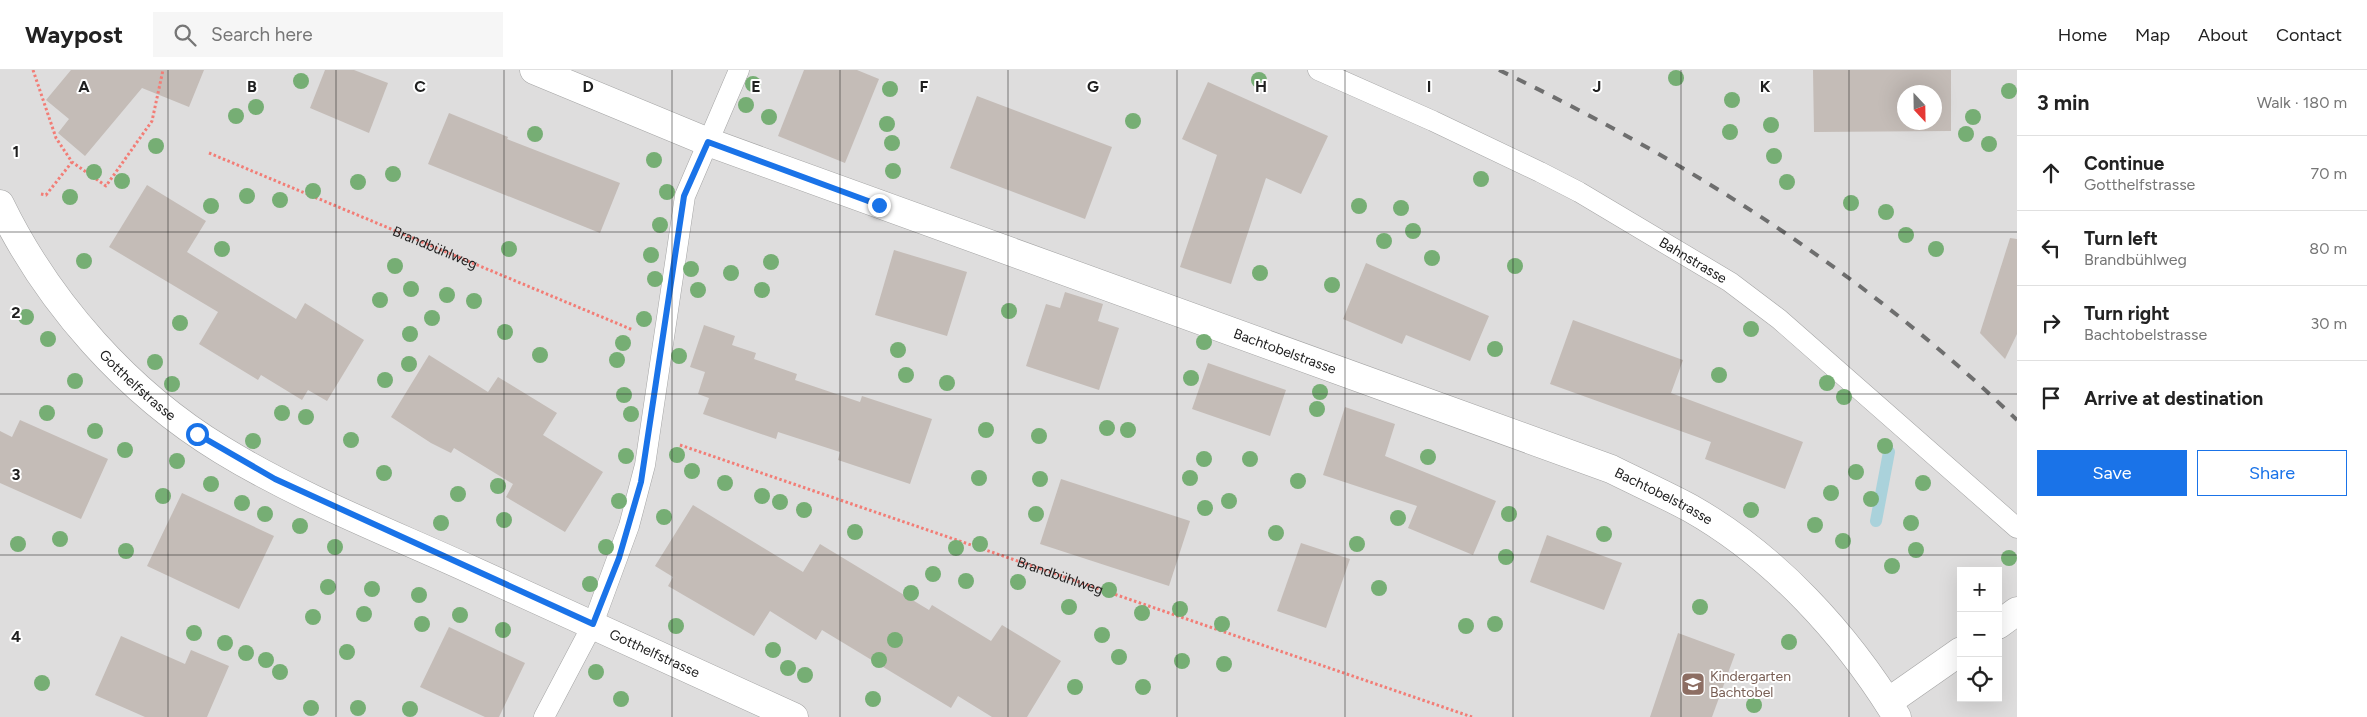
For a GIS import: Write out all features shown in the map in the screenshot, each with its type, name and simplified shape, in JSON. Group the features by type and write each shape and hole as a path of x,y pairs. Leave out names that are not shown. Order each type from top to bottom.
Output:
{"street":[{"name":"Bachtobelstrasse","path":"534,70 708,142 1611,469 1691,508 1768,564 1824,617 1864,666 1892,709 1957,654"},
{"name":"Gotthelfstrasse","path":"0,204 26,252 64,307 90,338 135,384 197,434 275,479 794,717"},
{"path":"2002,621 2017,611"}],"lane":[{"path":"544,717 593,624 619,558 634,511 649,434 661,342 684,196 738,70"},
{"name":"Bahnstrasse","path":"1318,70 1460,133 1579,192 1730,282 1779,319 2017,528"}],"path":[{"path":"33,70 56,138 72,162 106,186 152,122 163,70"},
{"name":"Brandbühlweg","path":"209,153 661,342"},
{"path":"41,194 46,195 72,162"},
{"name":"Brandbühlweg","path":"649,434 1472,717"}],"shaded area":[{"path":"0,70 2017,70 2017,717 0,717"}],"building":[{"path":"71,70 204,70 189,107 142,88 85,156 58,133 69,119 46,100"},
{"path":"325,70 354,70 388,83 369,133 310,108"},
{"path":"804,70 857,70 879,79 845,163 778,136"},
{"path":"1813,70 1951,70 1951,131 1814,132"},
{"path":"1208,82 1328,136 1301,194 1266,178 1231,284 1180,267 1217,155 1182,139"},
{"path":"977,96 1112,147 1085,219 950,168"},
{"path":"449,113 508,137 507,139 620,183 600,233 428,164"},
{"path":"147,185 206,221 187,252 296,319 305,303 364,340 327,401 308,390 302,400 261,375 258,380 199,344 218,312 109,247"},
{"path":"2010,238 2017,239 2017,334 2005,359 1980,333"},
{"path":"894,250 967,272 947,336 875,315"},
{"path":"1366,263 1489,316 1470,361 1406,335 1402,344 1343,319"},
{"path":"1065,292 1103,304 1098,321 1119,328 1099,390 1026,366 1046,304 1060,308"},
{"path":"1573,320 1683,360 1671,393 1803,442 1785,489 1705,459 1711,442 1550,384"},
{"path":"704,325 735,336 732,345 756,353 754,359 797,374 795,380 860,402 862,396 932,419 910,484 838,460 840,452 778,432 776,439 703,414 709,398 698,394 705,372 690,367"},
{"path":"429,355 488,392 498,377 557,413 543,435 603,472 565,532 506,497 513,484 454,448 451,453 431,443 391,417"},
{"path":"1208,363 1286,390 1270,436 1192,409"},
{"path":"1345,407 1395,424 1385,456 1496,501 1473,555 1408,528 1417,506 1323,475"},
{"path":"20,420 108,459 81,519 0,483 0,431 12,437"},
{"path":"1061,479 1190,521 1169,586 1040,544"},
{"path":"182,493 274,536 239,609 147,566"},
{"path":"693,505 803,572 820,544 929,610 932,605 991,641 1002,625 1061,661 1027,717 992,717 958,696 951,708 822,630 816,640 770,611 754,636 668,586 673,577 655,566"},
{"path":"1547,535 1622,563 1604,610 1530,582"},
{"path":"1301,543 1350,559 1326,628 1277,611"},
{"path":"449,627 525,663 499,717 485,717 420,687"},
{"path":"1678,633 1735,654 1712,717 1650,717"},
{"path":"121,636 185,664 191,650 229,666 207,717 145,717 95,695"}],"waterway":[{"path":"1876,521 1889,452"}],"railway":[{"path":"1499,70 1569,105 1638,143 1706,182 1772,224 1837,269 1899,317 1959,367 2017,420"}],"place":[{"name":"Kindergarten Bachtobel","path":"1693,684"}],"route":[{"path":"197,434 275,479 593,624 619,558 636,503 645,465 661,342 684,196 708,142 879,205"}]}
